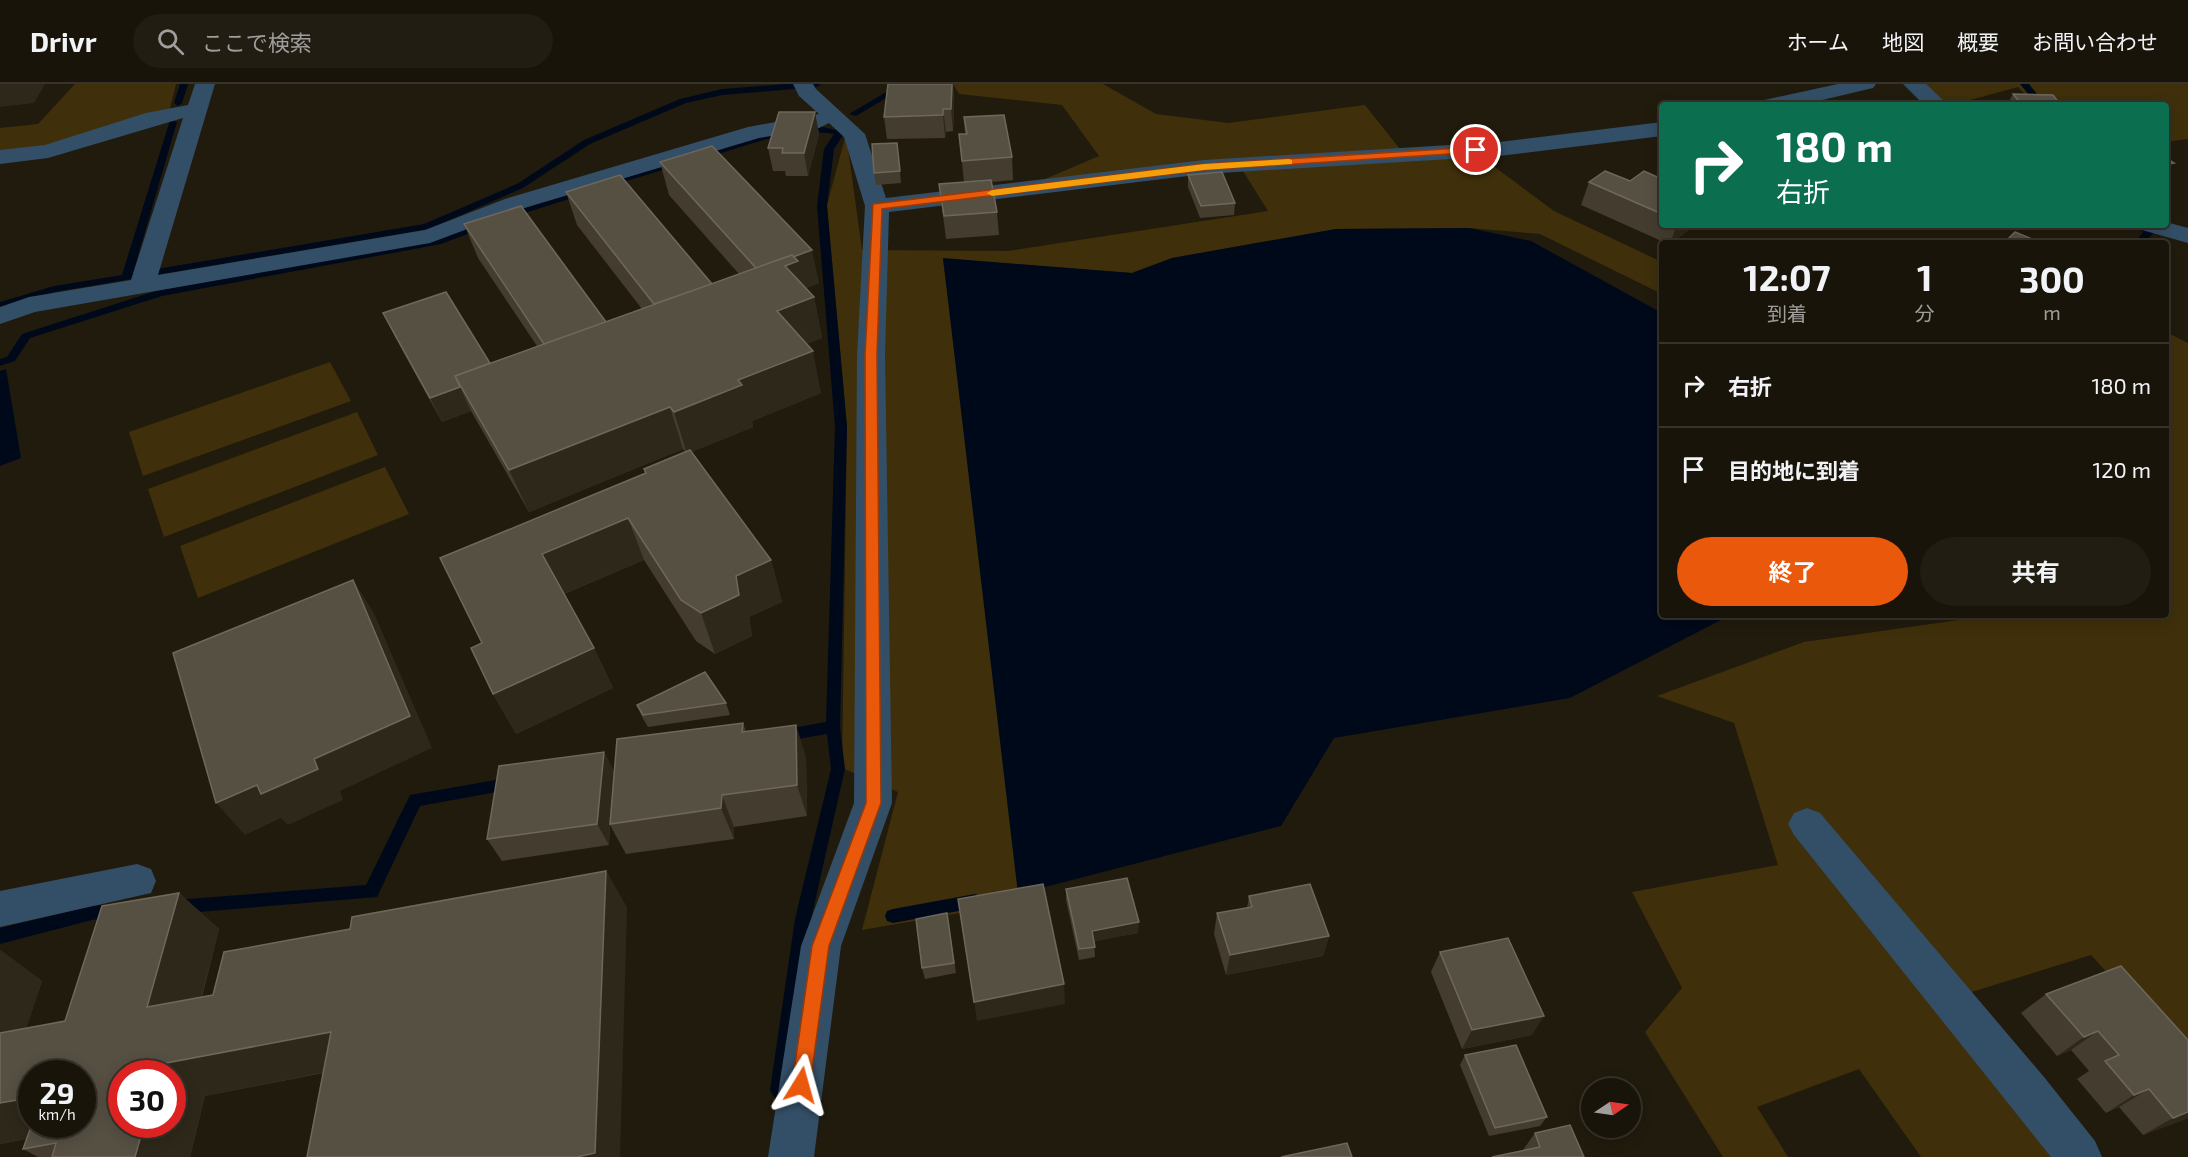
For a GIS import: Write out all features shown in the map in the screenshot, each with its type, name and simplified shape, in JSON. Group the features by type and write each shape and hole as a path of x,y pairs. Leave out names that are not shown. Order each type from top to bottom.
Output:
{"street":[{"path":"142,285 205,84"},
{"path":"1785,102 1866,84"},
{"path":"1913,84 1934,102"},
{"path":"791,1157 821,946 873,803 871,355 877,206 854,134 804,88"},
{"path":"0,157 48,151 154,118 198,109"},
{"path":"0,316 29,305 430,236 513,204 756,132 835,118"},
{"path":"877,206 1204,167 1499,149 1659,129"},
{"path":"2161,228 2188,236"},
{"path":"1807,824 2029,1092 2079,1157"},
{"path":"0,909 137,881"}],"shaded area":[{"path":"75,84 176,84 167,120 0,162 0,128 38,124"},
{"path":"953,84 1103,84 1156,114 1228,123 1365,105 1407,158 1480,156 1554,211 1659,261 1659,293 1540,234 1469,228 1336,229 1172,258 1132,273 943,259 1024,902 862,930 898,792 842,768 847,426 827,205 846,134 862,250 1008,251 1268,211 1243,171 1038,182 1099,156 1062,105 959,94"},
{"path":"1905,84 2188,84 2188,139 2169,142 2169,102 2032,102 2018,87 1963,102 1925,102"},
{"path":"2169,334 2188,343 2188,1062 2091,955 1939,1002 2056,1157 1921,1157 1859,1069 1757,1107 1788,1157 1723,1157 1645,1032 1682,988 1632,892 1778,865 1734,723 1657,696 1804,642 1973,618 2169,618"},
{"path":"330,362 351,401 143,476 129,432"},
{"path":"357,412 378,455 164,537 148,489"},
{"path":"385,467 409,514 198,598 180,546"}],"water":[{"path":"1469,228 1531,241 1659,311 1659,618 1735,618 1721,620 1570,698 1334,738 1281,826 1018,894 943,258 1132,273 1172,258 1336,229"},
{"path":"6,369 21,458 0,466 0,371"}],"building":[{"path":"888,84 952,84 951,109 943,109 943,115 884,117"},
{"path":"2013,94 2053,95 2058,102 2020,102"},
{"path":"779,112 815,112 804,153 782,153 783,148 768,148"},
{"path":"1004,115 1012,157 962,161 959,134 967,134 964,117"},
{"path":"897,143 900,171 874,173 872,144"},
{"path":"712,146 812,250 756,268 660,162"},
{"path":"1605,171 1630,181 1644,171 1659,178 1659,213 1589,182"},
{"path":"1222,172 1235,203 1201,206 1188,175"},
{"path":"620,175 712,284 654,304 566,192"},
{"path":"991,180 997,212 944,216 939,184"},
{"path":"521,206 606,322 544,344 464,224"},
{"path":"2015,232 2035,240 2007,240"},
{"path":"792,255 798,261 785,266 814,297 777,311 813,351 738,380 742,385 674,412 670,407 509,470 455,376"},
{"path":"446,292 490,363 455,376 460,387 430,398 383,313"},
{"path":"690,450 771,560 736,576 739,595 701,613 681,600 628,518 542,554 594,648 493,694 471,648 482,643 440,558 646,473 644,469"},
{"path":"353,580 410,716 314,759 318,769 261,794 257,785 216,803 173,653"},
{"path":"705,672 726,703 643,715 637,705"},
{"path":"743,723 742,732 796,725 797,785 722,795 721,808 610,824 617,739"},
{"path":"604,752 597,824 487,839 499,766"},
{"path":"606,871 595,1153 577,1157 307,1157 331,1032 182,1060 108,1060 108,1138 140,1138 135,1157 52,1157 56,1143 23,1149 27,1138 96,1138 96,1060 18,1060 17,1100 0,1103 0,1033 65,1021 102,906 179,893 147,1007 213,995 224,952 350,929 352,917"},
{"path":"1127,878 1139,922 1092,931 1095,947 1079,949 1066,889"},
{"path":"1043,884 1064,984 974,1002 958,899"},
{"path":"1310,884 1329,936 1230,955 1217,913 1252,907 1249,896"},
{"path":"947,913 954,963 922,968 916,919"},
{"path":"1508,938 1544,1016 1472,1030 1440,952"},
{"path":"2121,966 2188,1040 2188,1112 2173,1118 2149,1089 2134,1095 2105,1061 2119,1055 2098,1031 2084,1037 2046,994"},
{"path":"1516,1045 1547,1117 1495,1128 1465,1055"},
{"path":"1570,1125 1584,1157 1492,1157 1540,1147 1535,1133"},
{"path":"1347,1143 1352,1157 1281,1157"}],"waterway":[{"path":"178,103 184,84"},
{"path":"0,305 54,289 426,227 520,186 587,142 683,101 722,92 817,84"},
{"path":"853,114 906,84"},
{"path":"2024,84 2039,102"},
{"path":"127,276 173,122"},
{"path":"701,156 770,135 805,130 840,132 829,149 822,206 841,427 833,727"},
{"path":"606,184 680,162"},
{"path":"506,216 585,191"},
{"path":"0,363 11,359 26,336 160,293 441,241 483,225"},
{"path":"2142,240 2149,232 2144,228"},
{"path":"779,1090 803,919 838,769 833,727"},
{"path":"780,736 833,727"},
{"path":"175,907 371,892 415,800 513,783"},
{"path":"893,916 975,901"},
{"path":"0,936 92,913 117,911"}],"slow traffic":[{"path":"992,193 1204,167 1289,162"}],"route":[{"path":"801,1085 821,946 873,803 871,355 877,206 1204,167 1476,150"}]}
